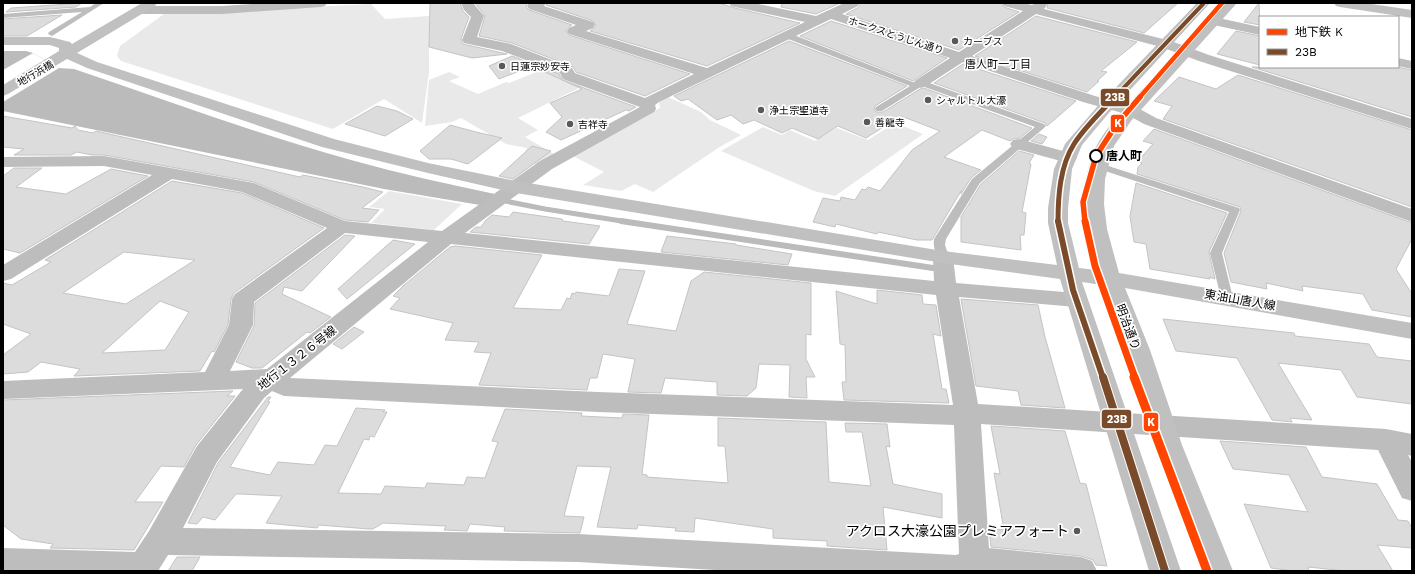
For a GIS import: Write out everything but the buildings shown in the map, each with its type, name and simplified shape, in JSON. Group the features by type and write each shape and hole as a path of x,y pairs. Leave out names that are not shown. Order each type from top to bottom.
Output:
{"street":[{"path":"61,51 142,5 222,10 321,3"},
{"path":"467,3 468,7 478,16 469,40 506,46 567,71 568,76 647,104 653,99 854,3"},
{"path":"540,3 533,6 588,25 574,31 708,73"},
{"path":"736,3 816,20"},
{"path":"1008,3 1039,6 1166,44 1211,60 1412,124"},
{"path":"1165,571 1118,422 1076,300 1058,223 1058,208 1063,169 1074,144 1108,104 1204,3"},
{"name":"明治通り","path":"1217,571 1161,426 1138,349 1109,278 1096,228 1094,202 1102,152 1120,124 1185,50 1231,3"},
{"path":"1340,3 1412,14"},
{"path":"918,85 1039,6"},
{"name":"ホークスとうじん通り","path":"830,14 1132,111 1150,121 1412,216"},
{"path":"1214,21 1259,31"},
{"name":"東油山唐人線","path":"3,41 50,41 61,51 92,65 328,143 512,190 943,257 1143,283 1412,330"},
{"name":"地行浜橋","path":"3,81 61,51"},
{"name":"地行浜橋","path":"3,91 61,51"},
{"path":"1399,62 1412,65"},
{"name":"地行１３２６号線","path":"142,569 160,541 208,454 255,391 446,238 546,165 648,109 647,104"},
{"path":"1020,144 1068,158"},
{"path":"3,162 104,161 247,187 341,227 946,289 1076,300"},
{"path":"3,274 169,172"},
{"path":"213,380 241,325 243,299 341,227"},
{"path":"943,257 946,289 967,413 975,566"},
{"path":"3,390 273,378 284,387 598,402 959,415 967,413 1118,422 1399,443 1412,489"},
{"path":"160,541 578,548 959,570 975,566 1081,571"},
{"path":"3,562 142,569"}],"lane":[{"path":"52,34 101,3"},
{"path":"3,16 91,9"},
{"path":"786,35 894,77 1041,126 976,182 940,239 939,245 943,257"},
{"path":"879,109 918,85"},
{"path":"1099,166 1235,210 1216,253 1226,298"}],"shaded area":[{"path":"371,4 385,19 429,16 429,72 422,123 384,99 333,129 121,61 117,56 120,46 164,14"},
{"path":"3,51 26,51 33,53 59,68 74,69 246,128 316,150 405,174 495,194 480,205 384,189 3,111"},
{"path":"549,67 564,72 560,75 585,85 518,118 538,130 525,137 554,154 537,165 523,156 527,148 506,144 461,118 452,122 425,126 429,80 449,72 460,77 449,81 478,94 506,82 509,83"},
{"path":"668,97 701,112 710,120 741,135 718,148 653,192 635,184 621,191 583,185 604,172 571,155 660,108 659,102"},
{"path":"895,123 923,134 835,196 814,191 721,151 763,127 782,135 790,130 815,141 837,128 868,140"},
{"path":"389,191 462,204 434,230 371,223 385,209 369,207"}],"pier":[{"path":"33,53 59,68 3,102 3,70"}],"waterway":[{"path":"500,200 545,209 628,222"},
{"path":"621,221 933,268"}],"metro line":[{"name":"K","path":"1207,571 1113,320 1095,266 1086,229 1083,202 1096,156 1116,125 1222,3"}],"transit line":[{"name":"23B","path":"1165,571 1110,398 1073,290 1058,223 1058,208 1063,169 1074,144 1102,111 1204,3"}],"place":[{"name":"カーブス","path":"955,41"},
{"name":"日蓮宗妙安寺","path":"502,66"},
{"name":"シャルトル大濠","path":"928,100"},
{"name":"浄土宗聖道寺","path":"761,110"},
{"name":"善龍寺","path":"867,122"},
{"name":"吉祥寺","path":"570,124"},
{"name":"唐人町","path":"1096,156"},
{"name":"アクロス大濠公園プレミアフォート","path":"1077,531"}],"district":[{"name":"唐人町一丁目","path":"998,64"}]}
